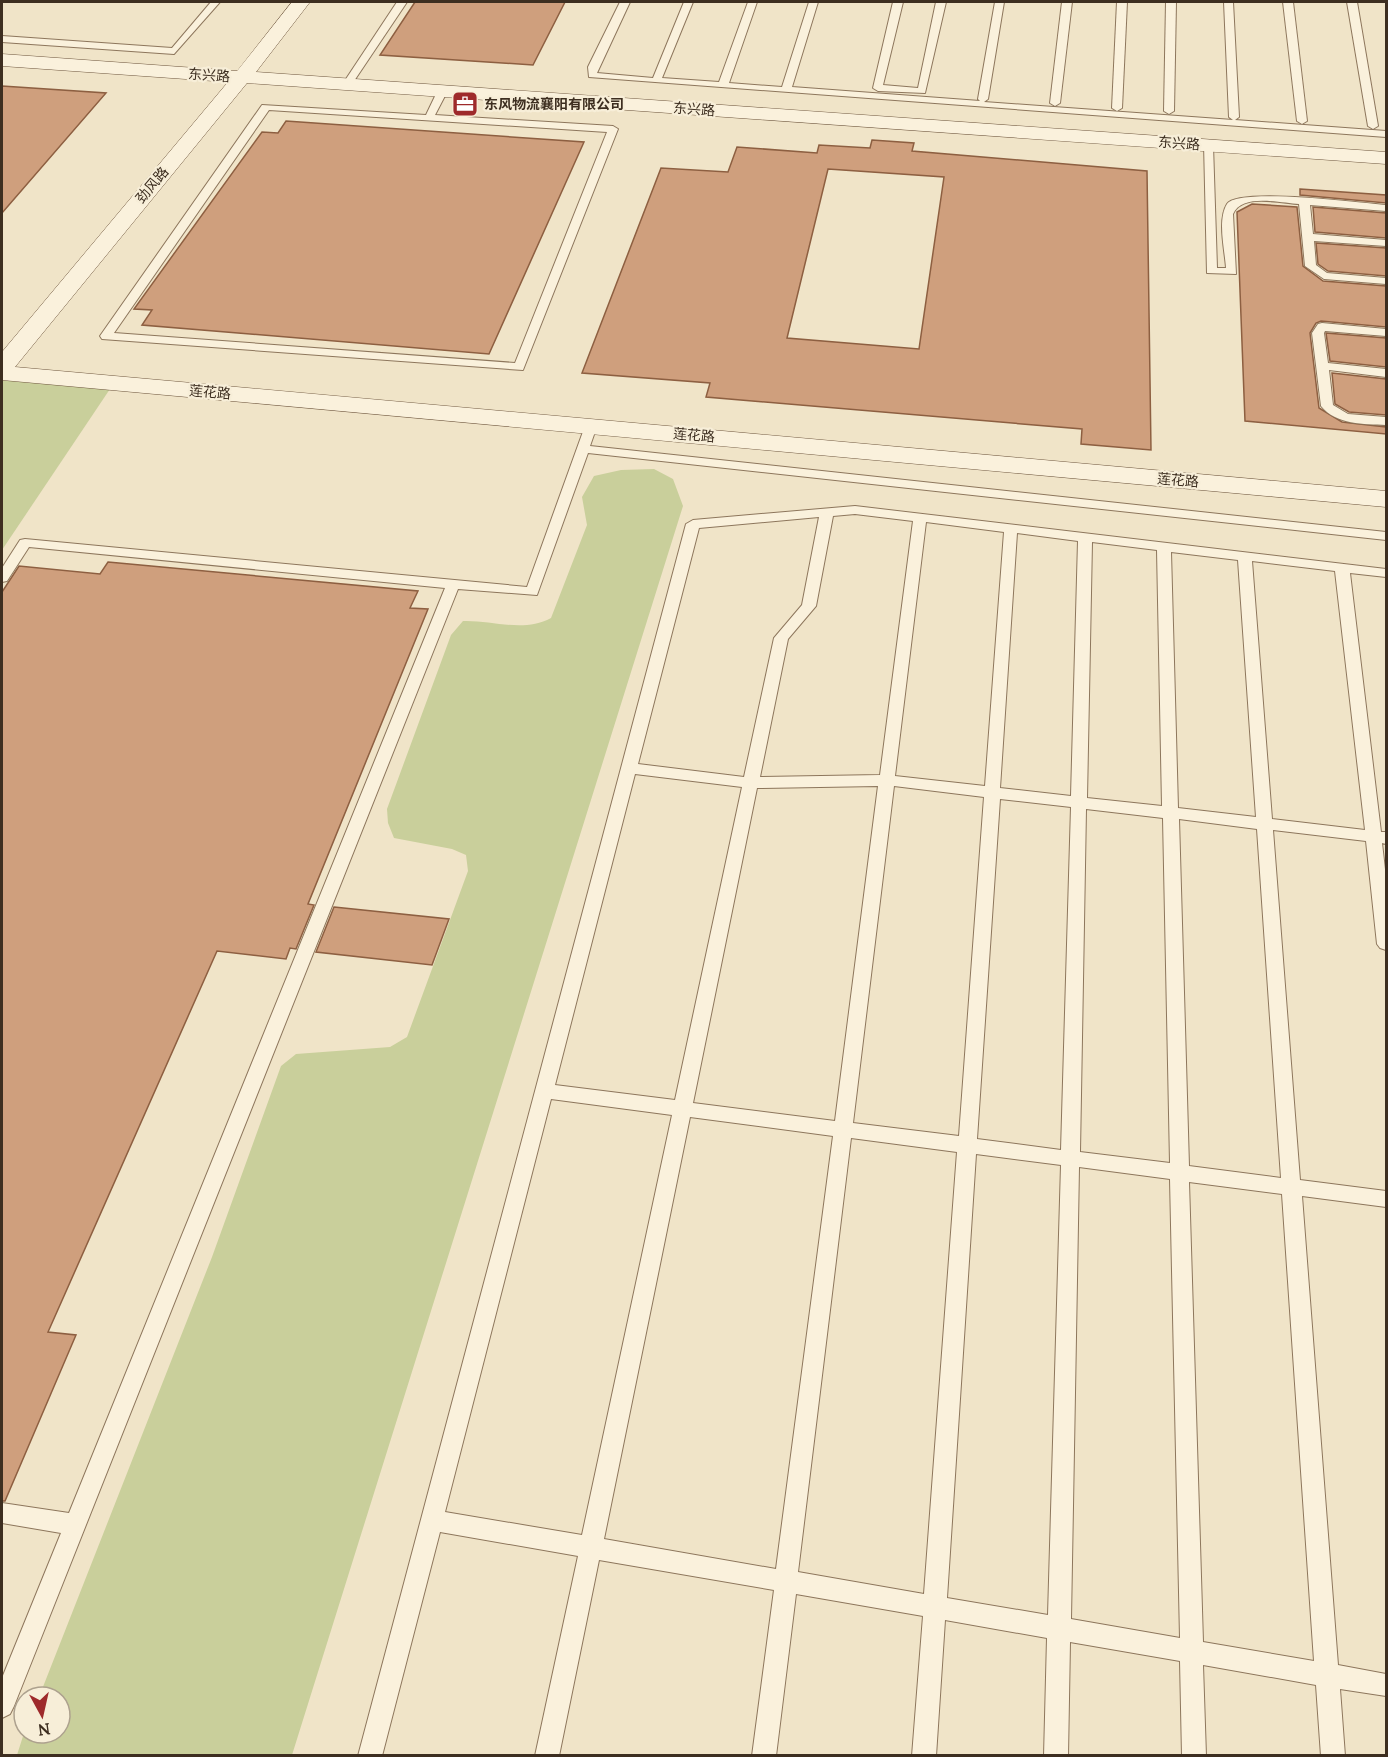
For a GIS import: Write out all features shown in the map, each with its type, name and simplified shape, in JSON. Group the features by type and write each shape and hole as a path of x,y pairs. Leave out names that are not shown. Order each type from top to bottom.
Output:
{"street":[{"name":"劲风路","path":"2,367 235,76 286,2"},
{"name":"劲风路","path":"2,344 301,2"},
{"name":"东兴路","path":"2,60 1386,158"},
{"name":"莲花路","path":"2,373 587,437 1386,499"}],"lane":[{"path":"2,39 174,51 215,2"},
{"path":"346,85 402,2"},
{"path":"625,2 593,67 592,75 1386,134"},
{"path":"656,81 689,2"},
{"path":"723,86 753,2"},
{"path":"786,90 814,2"},
{"path":"898,2 878,88 922,91 941,2"},
{"path":"983,99 1000,2"},
{"path":"1055,103 1067,2"},
{"path":"1117,108 1122,2"},
{"path":"1169,111 1171,2"},
{"path":"1229,2 1234,117"},
{"path":"1288,2 1302,121"},
{"path":"1352,2 1373,126"},
{"path":"429,118 442,92"},
{"path":"266,107 429,118 613,129 519,367 106,336 266,107"},
{"path":"1208,145 1211,270 1232,272 1228,214 1232,204 1239,200 1258,198 1386,208"},
{"path":"1304,202 1311,266 1316,272 1324,276 1386,281"},
{"path":"1308,237 1386,243"},
{"path":"1386,332 1322,327 1318,333 1327,406 1331,412 1340,416 1386,421"},
{"path":"1322,366 1386,373"},
{"path":"2,578 25,543 532,592 587,437 1386,536"},
{"path":"370,1755 693,524 855,510 1386,573"},
{"path":"547,1755 781,638 809,606 827,512"},
{"path":"764,1755 920,517"},
{"path":"924,1755 1011,528"},
{"path":"1056,1755 1084,537"},
{"path":"1164,547 1194,1755"},
{"path":"1245,556 1333,1755"},
{"path":"1342,568 1380,837 1386,944"},
{"path":"2,1706 453,585"},
{"path":"629,768 751,783 887,780 1380,837"},
{"path":"544,1091 1386,1199"},
{"path":"2,1513 75,1525"},
{"path":"432,1520 1386,1685"}],"green space":[{"path":"2,373 114,383 2,550"},
{"path":"654,469 673,479 683,506 292,1755 17,1755 20,1745 72,1745 72,1685 44,1685 212,1257 281,1066 296,1054 390,1047 407,1037 468,871 466,855 452,849 394,838 388,823 387,809 451,635 463,621 530,625 551,618 587,525 582,497 594,476 621,470"}],"building":[{"path":"415,2 565,2 533,65 380,55"},
{"path":"2,86 106,93 2,213"},
{"path":"286,121 584,142 489,354 142,325 152,310 134,309 262,132 278,133"},
{"path":"872,140 914,143 912,151 1147,171 1151,450 1081,444 1082,429 706,397 710,383 582,373 661,168 728,172 737,147 817,153 819,145 870,148","holes":["828,169 944,177 919,349 787,338"]},
{"path":"1300,189 1386,195 1386,203 1300,195"},
{"path":"1252,204 1297,207 1303,266 1323,281 1386,286 1386,327 1321,321 1316,323 1310,333 1319,408 1342,422 1386,427 1386,434 1245,421 1237,212"},
{"path":"1313,207 1386,213 1386,238 1315,232"},
{"path":"1316,243 1386,248 1386,276 1328,271 1318,264"},
{"path":"1326,333 1386,338 1386,367 1330,361"},
{"path":"1332,373 1386,379 1386,415 1349,412 1335,404"},
{"path":"108,562 418,591 410,608 428,609 308,904 314,905 296,949 290,948 286,959 217,951 48,1332 76,1335 5,1501 2,1501 2,592 19,566 100,574"},
{"path":"334,907 449,919 432,965 316,952"}],"place":[{"name":"东风物流襄阳有限公司","path":"465,104"}]}
